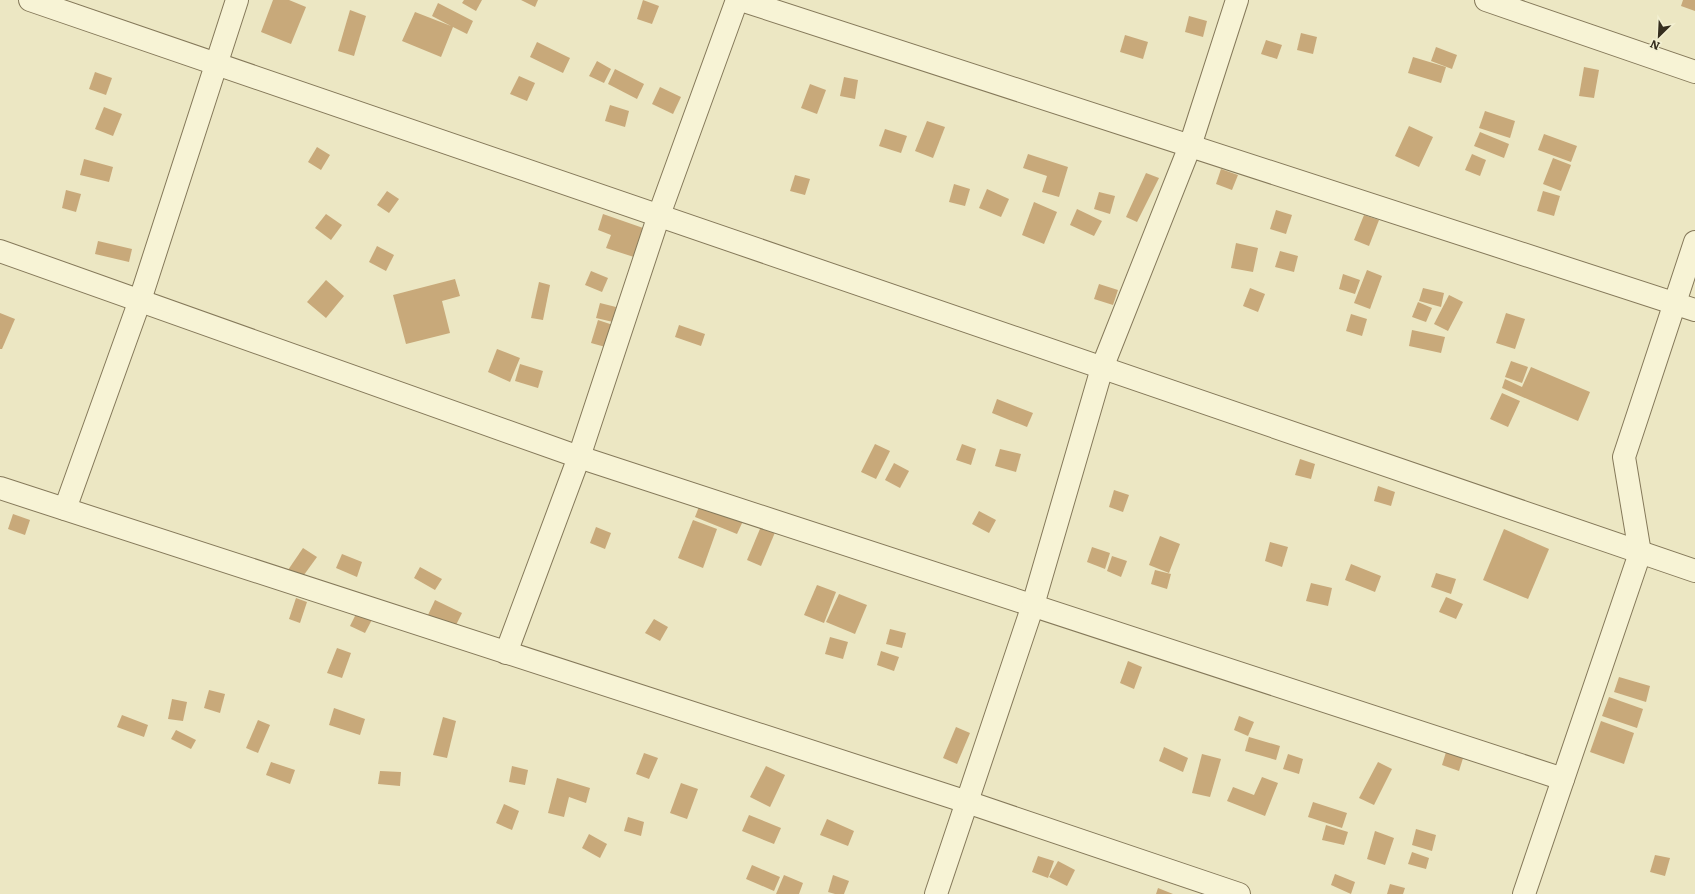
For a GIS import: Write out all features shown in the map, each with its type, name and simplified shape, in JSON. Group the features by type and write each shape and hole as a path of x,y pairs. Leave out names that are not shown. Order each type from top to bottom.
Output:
{"street":[{"path":"30,0 1695,571"},
{"path":"65,509 140,300 237,0"},
{"path":"506,653 579,456 659,215 736,0"},
{"path":"741,0 1695,310"},
{"path":"936,894 1033,605 1102,368 1190,146 1237,0"},
{"path":"1486,0 1695,72"},
{"path":"1524,894 1640,553 1624,457 1695,242"},
{"path":"0,251 579,456 1563,779"},
{"path":"0,488 967,802 1239,894"}],"building":[{"path":"273,0 289,0 306,7 291,44 261,32"},
{"path":"464,0 482,0 476,11 462,3"},
{"path":"521,0 538,0 535,7"},
{"path":"643,0 659,6 652,24 637,19"},
{"path":"1683,0 1695,0 1695,11 1681,6"},
{"path":"438,3 473,21 467,34 453,27 441,57 402,41 415,12 451,26 432,16"},
{"path":"350,10 366,16 354,56 338,51"},
{"path":"1189,16 1207,21 1203,37 1185,32"},
{"path":"1301,33 1317,37 1313,54 1297,50"},
{"path":"1125,35 1148,42 1143,59 1120,52"},
{"path":"1266,40 1282,45 1277,59 1261,54"},
{"path":"537,42 570,58 563,73 530,57"},
{"path":"1436,47 1457,55 1452,69 1431,61"},
{"path":"1413,57 1446,67 1441,83 1408,73"},
{"path":"597,61 611,69 604,83 589,76"},
{"path":"1584,67 1599,70 1594,98 1579,96"},
{"path":"615,69 644,84 637,99 608,84"},
{"path":"95,72 112,78 106,95 89,89"},
{"path":"519,76 535,83 527,101 510,94"},
{"path":"844,77 858,80 855,99 840,96"},
{"path":"810,84 826,90 817,114 801,108"},
{"path":"660,87 681,97 673,114 652,104"},
{"path":"610,105 629,111 625,127 605,121"},
{"path":"104,107 122,114 113,136 95,129"},
{"path":"1485,111 1515,121 1510,138 1479,128"},
{"path":"927,121 945,127 933,158 915,151"},
{"path":"1409,126 1433,137 1419,167 1395,156"},
{"path":"885,129 907,136 901,153 879,146"},
{"path":"1480,132 1509,144 1504,158 1474,146"},
{"path":"1544,134 1577,146 1571,162 1538,150"},
{"path":"317,147 330,155 321,170 308,162"},
{"path":"1028,154 1068,167 1059,197 1042,192 1047,176 1023,168"},
{"path":"1472,154 1486,160 1480,176 1465,170"},
{"path":"1553,158 1571,165 1561,191 1543,184"},
{"path":"84,159 113,167 109,182 80,175"},
{"path":"1221,169 1238,175 1232,190 1216,184"},
{"path":"1146,173 1159,178 1137,222 1126,217"},
{"path":"795,175 810,179 805,195 790,191"},
{"path":"954,184 970,189 965,206 949,202"},
{"path":"987,189 1009,199 1001,217 979,208"},
{"path":"66,190 81,194 76,212 62,208"},
{"path":"387,191 399,199 389,213 377,205"},
{"path":"1543,191 1560,196 1554,216 1537,211"},
{"path":"1099,192 1115,196 1110,214 1094,209"},
{"path":"1034,202 1057,212 1044,244 1022,235"},
{"path":"1077,209 1102,221 1094,236 1070,225"},
{"path":"1276,210 1292,215 1286,234 1270,229"},
{"path":"326,214 342,225 331,240 315,228"},
{"path":"603,214 646,229 637,258 606,248 611,235 598,230"},
{"path":"1364,215 1379,220 1369,246 1354,240"},
{"path":"98,241 132,249 129,262 95,254"},
{"path":"1236,243 1258,248 1253,272 1231,268"},
{"path":"377,246 394,255 386,271 369,262"},
{"path":"1280,251 1298,256 1294,272 1275,267"},
{"path":"1367,270 1382,276 1370,309 1354,303"},
{"path":"591,271 608,278 602,292 585,285"},
{"path":"1343,274 1360,280 1355,294 1339,289"},
{"path":"455,279 460,296 442,301 450,333 406,344 393,295"},
{"path":"326,280 344,296 326,318 307,302"},
{"path":"539,282 550,285 543,320 531,318"},
{"path":"1099,284 1118,290 1113,305 1094,299"},
{"path":"1250,288 1265,294 1258,312 1243,306"},
{"path":"1423,288 1444,293 1441,307 1419,301"},
{"path":"1449,295 1463,302 1448,331 1434,324"},
{"path":"1418,302 1432,308 1426,322 1412,317"},
{"path":"600,303 616,307 613,322 596,318"},
{"path":"0,313 15,319 2,349 0,349"},
{"path":"1506,313 1525,319 1515,349 1496,343"},
{"path":"1351,314 1367,319 1362,336 1346,331"},
{"path":"598,320 616,326 609,348 591,343"},
{"path":"679,325 705,334 701,346 675,337"},
{"path":"1412,330 1445,337 1441,353 1409,346"},
{"path":"497,349 520,358 510,382 488,372"},
{"path":"1511,361 1528,367 1522,383 1505,377"},
{"path":"520,364 543,371 538,388 515,381"},
{"path":"1531,367 1590,392 1578,421 1502,388 1505,379 1522,387"},
{"path":"1502,393 1520,401 1508,427 1490,419"},
{"path":"997,399 1033,413 1027,427 992,413"},
{"path":"875,444 890,451 876,479 861,472"},
{"path":"962,444 976,449 971,465 956,460"},
{"path":"1000,449 1021,454 1016,472 995,466"},
{"path":"1300,459 1315,464 1311,479 1295,475"},
{"path":"894,463 909,471 900,488 885,480"},
{"path":"1378,486 1395,492 1391,506 1374,501"},
{"path":"1114,490 1129,495 1123,512 1109,507"},
{"path":"700,504 743,521 737,534 695,517"},
{"path":"979,511 996,520 989,533 972,524"},
{"path":"13,514 30,520 25,535 8,529"},
{"path":"693,520 717,529 703,568 678,558"},
{"path":"762,524 776,530 761,566 747,560"},
{"path":"596,527 611,533 605,549 590,543"},
{"path":"1504,529 1549,549 1528,599 1483,580"},
{"path":"1160,536 1180,544 1169,573 1149,565"},
{"path":"1270,542 1288,547 1282,567 1265,561"},
{"path":"1092,547 1110,553 1105,569 1087,562"},
{"path":"303,548 317,557 301,579 288,570"},
{"path":"342,554 362,562 357,577 336,568"},
{"path":"1112,556 1127,561 1121,577 1107,571"},
{"path":"1351,564 1381,576 1375,592 1345,580"},
{"path":"420,567 442,579 435,590 414,578"},
{"path":"1155,570 1171,574 1167,589 1151,584"},
{"path":"1436,573 1456,579 1451,594 1431,587"},
{"path":"1311,583 1332,588 1328,606 1306,601"},
{"path":"817,585 836,592 824,623 804,615"},
{"path":"839,594 867,605 855,634 826,622"},
{"path":"1446,597 1463,604 1456,619 1439,612"},
{"path":"296,598 307,602 300,623 289,619"},
{"path":"435,600 462,613 455,627 428,615"},
{"path":"361,604 376,612 365,633 350,626"},
{"path":"654,619 668,627 660,641 645,633"},
{"path":"890,629 906,633 902,648 886,644"},
{"path":"830,637 848,642 843,659 825,654"},
{"path":"337,648 351,653 342,678 327,673"},
{"path":"881,651 899,657 894,671 877,665"},
{"path":"1128,661 1142,667 1134,689 1120,683"},
{"path":"1619,677 1650,686 1646,702 1614,692"},
{"path":"209,690 225,694 220,713 204,708"},
{"path":"1609,697 1643,709 1637,728 1602,716"},
{"path":"172,699 187,702 183,721 168,719"},
{"path":"334,708 365,719 360,735 329,725"},
{"path":"122,715 148,725 144,737 117,727"},
{"path":"1239,716 1254,722 1248,736 1234,730"},
{"path":"443,717 456,721 447,758 433,755"},
{"path":"258,720 270,725 258,753 246,748"},
{"path":"1601,721 1634,733 1624,764 1590,752"},
{"path":"956,727 970,733 957,764 943,758"},
{"path":"176,730 196,740 191,749 171,739"},
{"path":"1249,737 1280,746 1276,760 1245,751"},
{"path":"1164,747 1188,758 1183,772 1159,761"},
{"path":"1447,749 1464,755 1459,771 1442,765"},
{"path":"644,753 658,758 649,779 636,774"},
{"path":"1202,754 1221,759 1210,797 1192,793"},
{"path":"1288,754 1303,759 1299,774 1283,769"},
{"path":"271,762 295,770 290,784 266,775"},
{"path":"1378,762 1392,769 1374,805 1359,798"},
{"path":"512,766 528,770 525,785 509,782"},
{"path":"766,766 785,775 770,807 750,797"},
{"path":"380,771 401,772 400,786 378,784"},
{"path":"1262,777 1278,783 1265,816 1227,801 1233,787 1254,795"},
{"path":"557,778 590,788 586,803 569,797 564,817 548,813"},
{"path":"681,783 698,789 687,819 670,813"},
{"path":"1313,802 1347,813 1342,828 1308,817"},
{"path":"504,804 519,811 512,830 496,823"},
{"path":"749,815 781,828 774,844 742,831"},
{"path":"628,817 644,822 641,836 624,831"},
{"path":"827,819 854,831 848,846 820,835"},
{"path":"1326,825 1348,832 1344,845 1322,840"},
{"path":"1416,829 1436,835 1432,851 1412,845"},
{"path":"1375,831 1394,838 1385,865 1367,859"},
{"path":"589,834 607,844 600,858 582,848"},
{"path":"1412,852 1429,858 1426,869 1408,864"},
{"path":"1655,855 1670,858 1665,876 1650,872"},
{"path":"1038,856 1054,861 1048,878 1032,872"},
{"path":"1058,861 1075,870 1067,886 1049,877"},
{"path":"752,865 780,877 774,891 746,879"},
{"path":"1335,874 1355,882 1351,894 1331,885"},
{"path":"784,875 803,883 799,894 776,894"},
{"path":"833,875 849,881 844,894 828,892"},
{"path":"1390,884 1405,888 1403,894 1387,894"},
{"path":"1158,888 1173,894 1156,894"}]}
